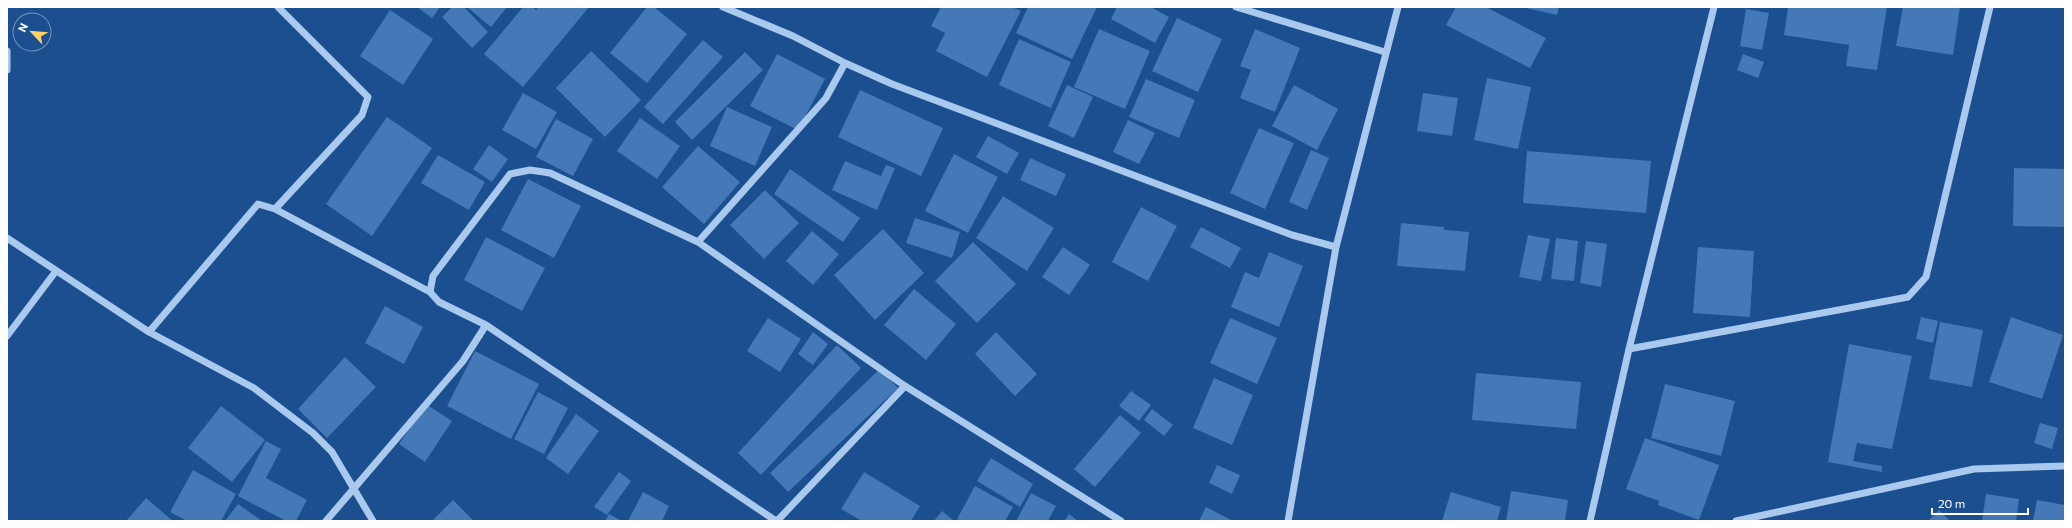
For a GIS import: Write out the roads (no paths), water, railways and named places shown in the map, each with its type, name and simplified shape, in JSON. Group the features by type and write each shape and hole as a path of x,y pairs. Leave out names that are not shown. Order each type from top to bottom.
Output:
{"street":[{"path":"275,209 362,115 368,97 278,7"},
{"path":"723,7 793,36 846,63 907,90 1292,235 1336,247"},
{"path":"1236,7 1385,52"},
{"path":"1288,521 1336,247 1385,52 1398,7"},
{"path":"1590,521 1629,349 1714,7"},
{"path":"1629,349 1908,297 1926,277 1990,7"},
{"path":"7,51 7,70"},
{"path":"698,242 826,98 846,63"},
{"path":"430,292 433,276 510,174 530,170 550,173 698,242 905,386 1121,521"},
{"path":"149,332 258,204 275,209 430,292 439,302 486,325 776,521 905,386"},
{"path":"7,238 149,332 254,388 313,433 332,452 373,521"},
{"path":"7,336 56,271"},
{"path":"326,521 463,361 486,325"},
{"path":"1736,521 1974,469 2065,466"}]}
